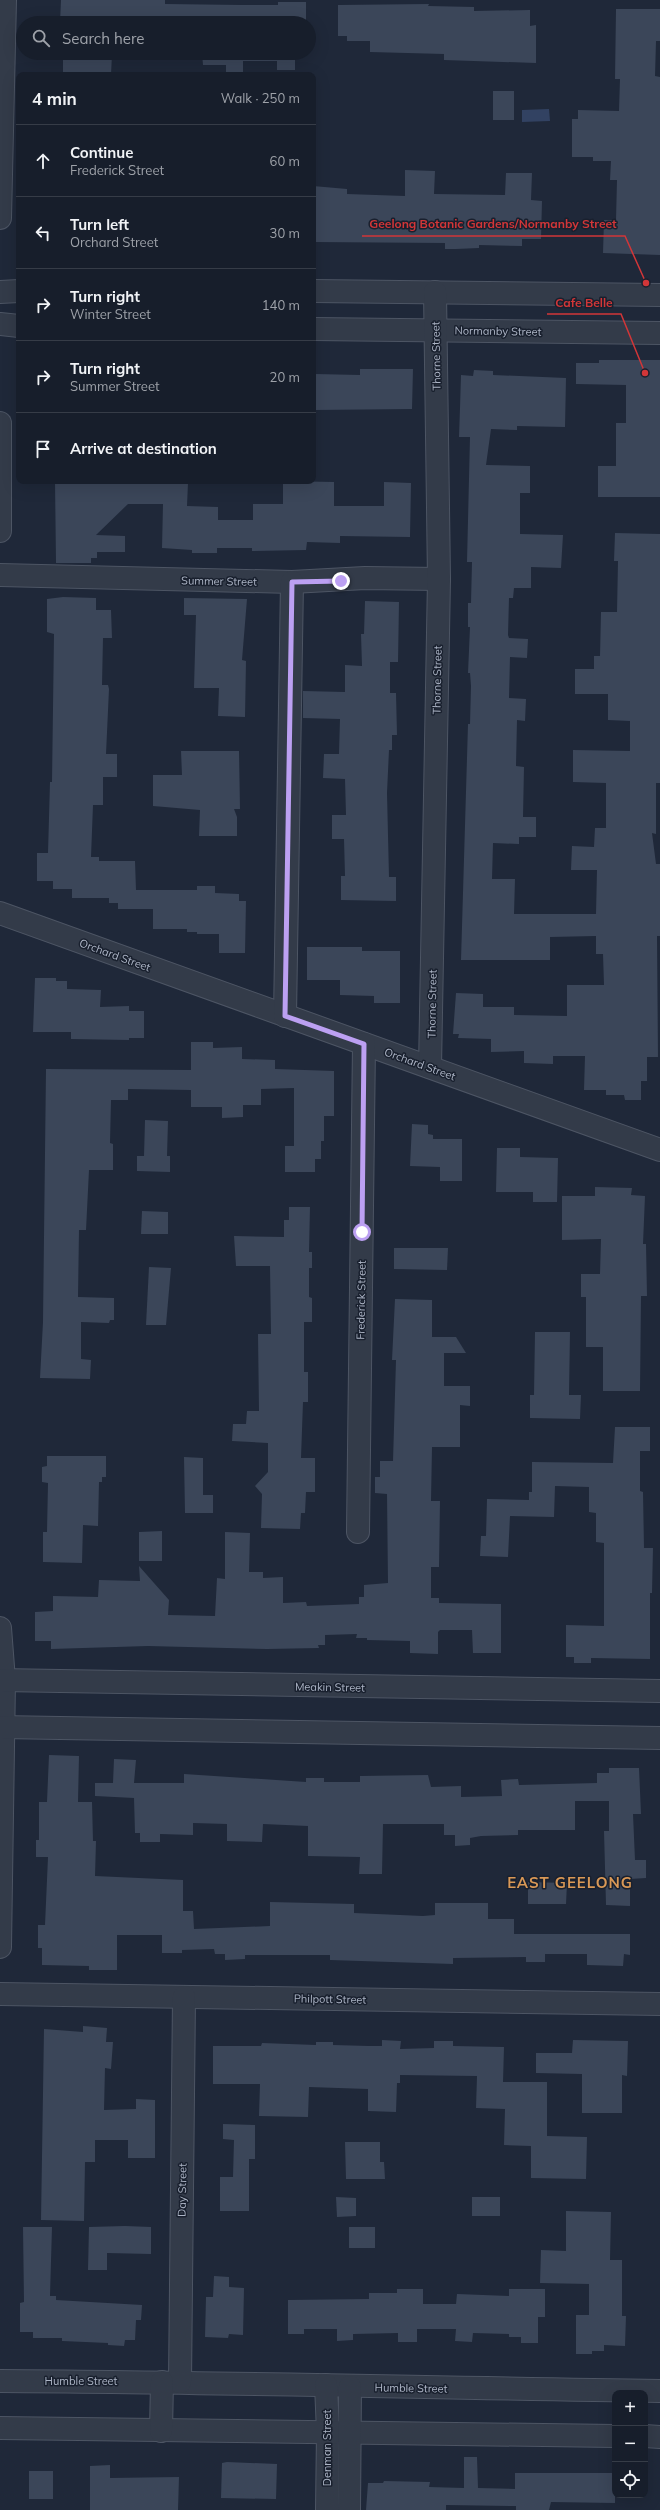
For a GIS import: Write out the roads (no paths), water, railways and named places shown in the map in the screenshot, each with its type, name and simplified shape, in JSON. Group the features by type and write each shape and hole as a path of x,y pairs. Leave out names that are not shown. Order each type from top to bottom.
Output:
{"street":[{"path":"0,218 5,0"},
{"path":"0,292 16,291"},
{"path":"316,291 660,295"},
{"name":"Thorne Street","path":"430,1067 439,579 435,292"},
{"path":"0,324 16,326"},
{"name":"Normanby Street","path":"316,329 660,333"},
{"path":"0,423 0,531"},
{"name":"Summer Street","path":"0,575 292,582 365,578 439,579"},
{"path":"285,1016 292,582"},
{"name":"Orchard Street","path":"0,913 660,1150"},
{"name":"Frederick Street","path":"358,1532 364,1044"},
{"path":"0,1628 2,1680 0,1946"},
{"name":"Meakin Street","path":"2,1680 660,1691"},
{"path":"1,1727 660,1738"},
{"name":"Philpott Street","path":"0,1994 660,2004"},
{"name":"Day Street","path":"171,2382 184,1997"},
{"name":"Humble Street","path":"0,2381 171,2382 326,2385 350,2387 660,2391"},
{"path":"161,2431 171,2382"},
{"name":"Denman Street","path":"326,2385 328,2432 327,2510"},
{"name":"Denman Street","path":"349,2510 350,2387"},
{"path":"0,2428 612,2436"},
{"path":"648,2436 660,2437"}],"water":[{"path":"549,109 550,121 522,122 522,110"}],"place":[{"name":"Geelong Botanic Gardens/Normanby Street","path":"646,283"},
{"name":"Cafe Belle","path":"645,373"}],"district":[{"name":"EAST GEELONG","path":"570,1883"}]}
